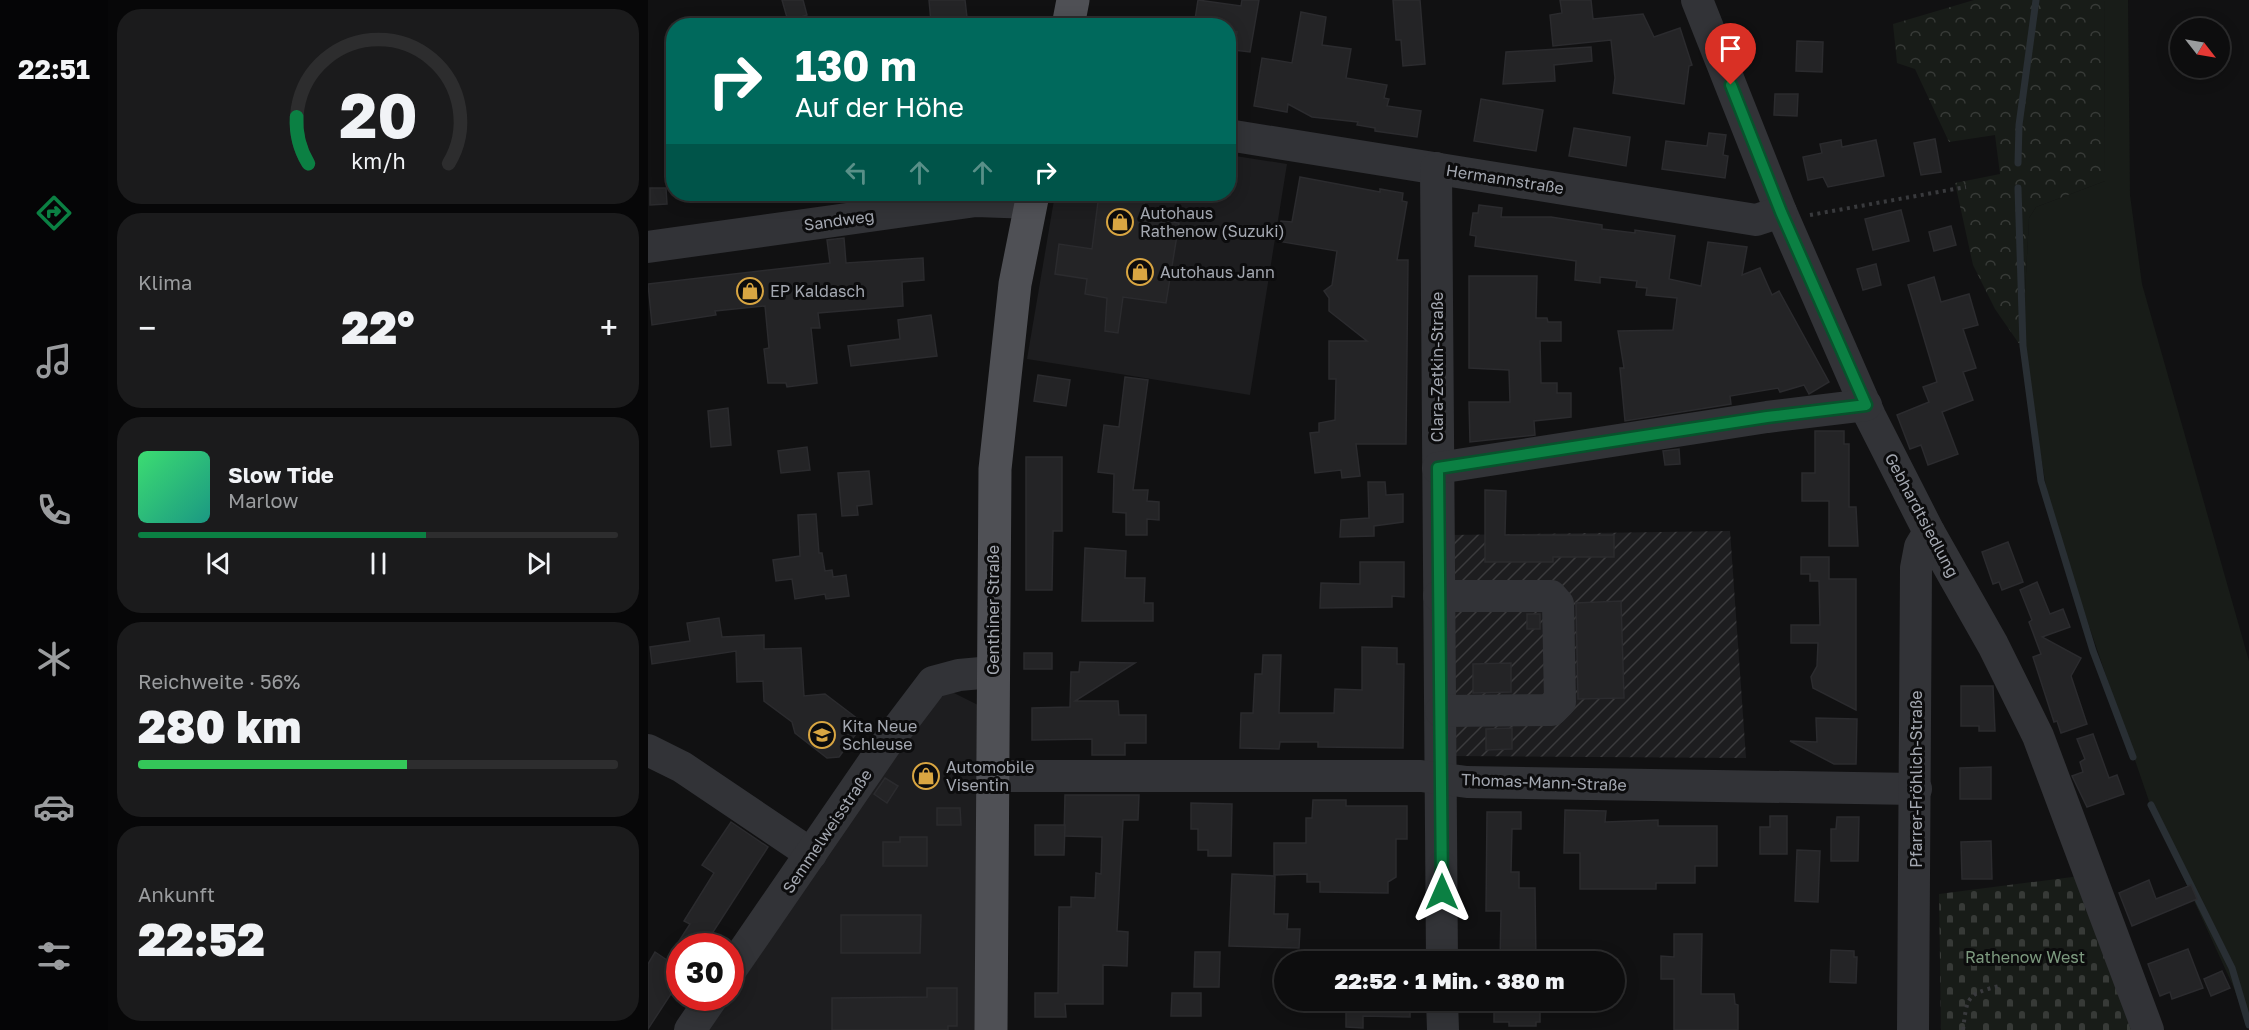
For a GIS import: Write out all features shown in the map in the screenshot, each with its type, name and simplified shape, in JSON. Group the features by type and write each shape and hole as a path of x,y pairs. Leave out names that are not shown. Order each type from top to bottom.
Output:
{"main road":[{"path":"1070,18 1073,0"},
{"name":"Genthiner Straße","path":"991,1030 993,542 998,423 1015,284 1031,201"}],"street":[{"name":"Gebhardtsiedlung","path":"1697,0 1783,216 1866,405 1929,531 1993,645 2038,736 2148,1030"},
{"name":"Hermannstraße","path":"1236,136 1755,220 1783,216"},
{"name":"Clara-Zetkin-Straße","path":"1436,168 1442,951"},
{"name":"Sandweg","path":"648,247 976,201"},
{"path":"1438,468 1767,417 1866,405"},
{"name":"Pfarrer-Fröhlich-Straße","path":"1913,1030 1916,568 1920,547 1929,531"},
{"path":"1439,596 1551,596 1558,604 1560,691 1560,702 1552,710 1441,711"},
{"name":"Semmelweisstraße","path":"744,951 886,744 933,682 959,675 992,672"},
{"path":"648,750 682,767 811,854"},
{"name":"Thomas-Mann-Straße","path":"993,776 1442,777 1467,782 1916,789"},
{"path":"690,1030 703,1011"},
{"path":"1443,1011 1443,1030"}],"path":[{"path":"1783,216 1966,187"},
{"path":"1963,1030 1967,1000 1976,992 1999,986"}],"shaded area":[{"path":"1236,156 1287,164 1250,395 1027,359 1054,201 1236,201"},
{"path":"1730,531 1746,758 1453,756 1449,535"},
{"path":"948,690 982,707 982,1030 706,1030 719,1011 744,1011 744,975 911,729"}],"green space":[{"path":"1974,0 2104,0 2105,181 2036,207 2029,218 2022,348 1995,309 1973,265 1955,183 2000,174 1995,135 1949,142 1915,69 1897,63 1893,24"},
{"path":"2104,0 2128,0 2130,195 2142,284 2249,661 2249,1029 2233,986 2151,807 2051,515 2022,348 2029,218 2036,207 2105,181"},
{"name":"Rathenow West","path":"2080,876 2131,1030 1941,1030 1939,894"}],"building":[{"path":"782,0 803,0 807,15 787,18"},
{"path":"929,0 965,0 967,18 931,18"},
{"path":"1198,0 1241,6 1242,0 1259,0 1250,52 1236,50 1236,18 1195,18"},
{"path":"1393,0 1420,0 1425,64 1403,66 1401,40 1396,40"},
{"path":"1560,0 1591,0 1593,19 1643,14 1654,37 1680,28 1692,65 1689,66 1684,104 1613,93 1615,78 1611,40 1553,46 1550,15 1562,13"},
{"path":"1301,12 1326,17 1322,45 1351,49 1346,78 1387,85 1384,98 1389,99 1387,106 1421,111 1417,137 1375,131 1375,128 1357,125 1358,122 1312,117 1288,104 1287,112 1254,106 1262,58 1292,63"},
{"path":"1797,41 1823,42 1822,72 1796,71"},
{"path":"1591,47 1592,61 1554,65 1555,81 1503,84 1506,52"},
{"path":"1775,94 1798,94 1797,116 1774,115"},
{"path":"1481,99 1543,110 1536,151 1474,141"},
{"path":"1574,128 1630,137 1626,166 1569,156"},
{"path":"1709,133 1726,135 1723,155 1728,156 1725,178 1662,169 1666,141 1707,146"},
{"path":"1935,139 1941,172 1921,175 1914,143"},
{"path":"1841,140 1842,147 1876,140 1884,176 1828,187 1823,177 1808,180 1803,157 1822,153 1820,144"},
{"path":"1300,177 1380,192 1380,189 1403,193 1402,201 1407,202 1397,260 1408,260 1406,444 1356,444 1360,476 1342,478 1341,470 1315,473 1310,433 1319,432 1319,423 1335,420 1336,379 1329,379 1329,341 1367,341 1329,311 1329,298 1324,291 1332,285 1337,251 1277,241 1281,221 1292,222"},
{"path":"650,188 666,188 667,204 650,205"},
{"path":"1098,201 1144,201 1143,217 1179,223 1166,303 1123,297 1118,333 1105,331 1107,298 1085,294 1087,279 1055,274 1059,244 1092,249"},
{"path":"1479,205 1502,208 1501,217 1551,217 1602,225 1602,229 1635,233 1635,230 1675,236 1669,279 1701,286 1708,242 1747,247 1742,275 1760,268 1772,295 1779,291 1829,382 1809,394 1804,385 1780,392 1778,388 1730,396 1731,404 1625,421 1620,368 1624,368 1618,331 1673,330 1677,298 1646,295 1647,288 1636,287 1637,281 1600,277 1600,283 1575,280 1576,261 1475,246 1476,236 1470,235 1473,213 1478,213"},
{"path":"1901,210 1909,241 1873,250 1865,219"},
{"path":"1951,226 1956,245 1934,251 1929,232"},
{"path":"844,238 846,263 923,258 924,280 902,282 903,306 818,313 820,328 811,328 817,383 787,387 786,383 768,383 764,349 769,348 765,306 715,311 716,315 652,325 648,284 830,263 827,240"},
{"path":"1876,264 1881,285 1863,290 1857,269"},
{"path":"1469,276 1537,276 1536,318 1547,318 1548,322 1561,322 1561,341 1540,341 1541,383 1557,383 1557,393 1571,393 1571,417 1534,421 1535,435 1470,442 1469,402 1510,402 1509,370 1469,368"},
{"path":"1934,277 1941,302 1969,294 1978,325 1963,329 1976,368 1963,372 1973,400 1942,412 1958,454 1928,465 1921,445 1910,449 1897,415 1929,402 1923,387 1937,382 1908,285"},
{"path":"931,315 937,356 851,366 848,346 900,339 898,320"},
{"path":"1038,375 1070,380 1066,406 1034,401"},
{"path":"1125,377 1148,380 1133,490 1148,490 1147,501 1159,502 1159,520 1147,519 1147,535 1126,535 1126,513 1113,512 1114,474 1098,472 1104,425 1119,427"},
{"path":"728,408 731,445 711,447 708,411"},
{"path":"1815,431 1844,431 1844,444 1849,444 1849,507 1856,507 1858,546 1829,546 1829,501 1802,501 1802,473 1815,473"},
{"path":"807,447 810,470 781,473 778,451"},
{"path":"1679,449 1680,464 1665,465 1663,451"},
{"path":"1026,457 1062,457 1062,531 1053,531 1052,590 1026,590"},
{"path":"869,471 872,504 857,506 858,515 842,516 838,473"},
{"path":"1368,482 1385,482 1386,495 1403,494 1403,522 1374,526 1374,536 1340,537 1341,520 1369,518"},
{"path":"1485,490 1506,491 1505,535 1614,535 1614,557 1553,557 1553,562 1485,562"},
{"path":"816,514 819,553 822,553 825,571 832,570 833,577 846,575 849,596 826,599 825,594 795,599 792,579 776,581 773,560 800,556 798,515"},
{"path":"2008,542 2023,582 2002,590 1999,582 1993,584 1982,552"},
{"path":"1085,548 1126,551 1125,578 1145,578 1144,603 1153,603 1153,621 1082,621"},
{"path":"1801,557 1829,557 1829,579 1856,579 1856,710 1813,688 1811,677 1817,666 1818,643 1791,643 1791,625 1820,625 1819,581 1810,581 1810,574 1801,574"},
{"path":"1360,562 1404,562 1404,597 1392,596 1392,607 1320,608 1321,583 1360,584"},
{"path":"2037,582 2050,614 2063,609 2070,627 2042,637 2081,658 2071,676 2087,724 2061,733 2057,721 2054,722 2033,657 2041,654 2029,622 2032,620 2020,590"},
{"path":"1621,601 1624,698 1578,699 1576,603"},
{"path":"1527,614 1540,614 1540,629 1527,629"},
{"path":"719,618 722,637 764,635 764,649 801,648 804,696 825,694 858,719 858,731 839,757 827,758 795,733 792,722 764,701 763,681 737,682 736,651 652,664 650,647 690,641 687,623"},
{"path":"1362,647 1397,648 1397,664 1404,664 1403,748 1318,747 1318,742 1280,742 1279,749 1240,748 1241,713 1253,713 1255,674 1262,674 1263,655 1281,655 1279,713 1334,713 1335,689 1362,690"},
{"path":"1024,653 1052,653 1052,669 1024,669"},
{"path":"1080,662 1135,663 1075,701 1118,701 1119,715 1146,715 1146,743 1125,743 1125,755 1092,755 1092,739 1032,740 1032,708 1070,707 1071,672 1079,672"},
{"path":"1511,663 1511,692 1473,693 1473,664"},
{"path":"1961,686 1993,686 1995,731 1979,731 1979,726 1961,726"},
{"path":"1816,718 1857,719 1856,764 1834,764 1790,741 1817,742"},
{"path":"1512,728 1512,749 1486,750 1486,729"},
{"path":"2093,734 2109,778 2117,775 2124,794 2087,807 2072,776 2083,772 2080,762 2085,759 2077,739"},
{"path":"1991,767 1991,799 1960,799 1960,768"},
{"path":"885,778 898,786 887,803 874,794"},
{"path":"1065,795 1139,795 1138,820 1123,820 1117,931 1128,932 1127,966 1103,965 1103,1004 1065,1004 1066,1017 1035,1017 1035,993 1058,993 1059,907 1071,907 1071,897 1095,898 1096,873 1101,874 1102,837 1064,836"},
{"path":"1313,800 1346,800 1346,806 1407,806 1407,839 1396,839 1396,877 1388,882 1388,893 1320,892 1320,882 1307,882 1307,874 1274,875 1274,843 1306,843 1306,818 1312,818"},
{"path":"1191,803 1232,804 1231,856 1208,856 1208,850 1198,850 1198,829 1191,829"},
{"path":"937,808 960,808 961,825 937,825"},
{"path":"1565,810 1606,811 1605,822 1658,820 1658,826 1717,826 1717,866 1695,866 1695,883 1656,883 1656,889 1580,889 1580,853 1564,853"},
{"path":"1487,812 1521,812 1521,829 1512,829 1511,872 1519,872 1519,888 1535,888 1536,951 1500,951 1501,911 1486,911"},
{"path":"1770,816 1787,816 1787,854 1760,854 1760,827 1770,827"},
{"path":"1837,817 1859,817 1858,861 1831,861 1831,829 1836,829"},
{"path":"731,822 768,847 712,933 684,933 690,924 684,921 714,873 702,865"},
{"path":"1035,825 1065,825 1064,855 1035,855"},
{"path":"900,837 927,837 927,866 883,866 883,842 900,842"},
{"path":"1991,841 1992,879 1962,879 1961,842"},
{"path":"1797,850 1820,851 1818,902 1795,901"},
{"path":"1232,874 1275,876 1274,914 1288,914 1287,929 1300,929 1299,948 1229,946"},
{"path":"2149,880 2156,899 2191,885 2197,899 2132,926 2119,893"},
{"path":"841,915 921,915 920,953 841,953"},
{"path":"1674,934 1702,934 1701,994 1734,994 1735,1004 1738,1005 1738,1030 1674,1030 1674,979 1661,979 1661,956 1674,957"},
{"path":"2188,949 2203,988 2172,999 2170,992 2160,996 2148,964"},
{"path":"1831,950 1854,951 1854,957 1857,957 1856,983 1830,982"},
{"path":"655,952 666,959 666,1001 648,1029 648,964"},
{"path":"1195,952 1220,952 1219,987 1194,987"},
{"path":"2222,971 2230,988 2211,996 2204,979"},
{"path":"927,988 957,988 957,1026 948,1026 948,1030 832,1030 832,998 927,997"},
{"path":"1172,993 1201,993 1201,1016 1171,1016"},
{"path":"1346,1011 1410,1011 1410,1017 1363,1016 1363,1028 1346,1027"},
{"path":"1494,1011 1540,1011 1540,1022 1536,1022 1536,1026 1509,1026 1509,1022 1494,1022"}],"waterway":[{"path":"2018,163 2019,125 2036,0"},
{"path":"2018,188 2023,346 2041,481 2093,651 2133,757"},
{"path":"2151,805 2232,968 2249,1025"}],"place":[{"name":"Autohaus Rathenow (Suzuki)","path":"1120,222"},
{"name":"Autohaus Jann","path":"1140,272"},
{"name":"EP Kaldasch","path":"750,291"},
{"name":"Kita Neue Schleuse","path":"822,735"},
{"name":"Automobile Visentin","path":"926,776"}],"route":[{"path":"1442,892 1438,468 1767,417 1866,405 1781,212 1731,85"}]}
